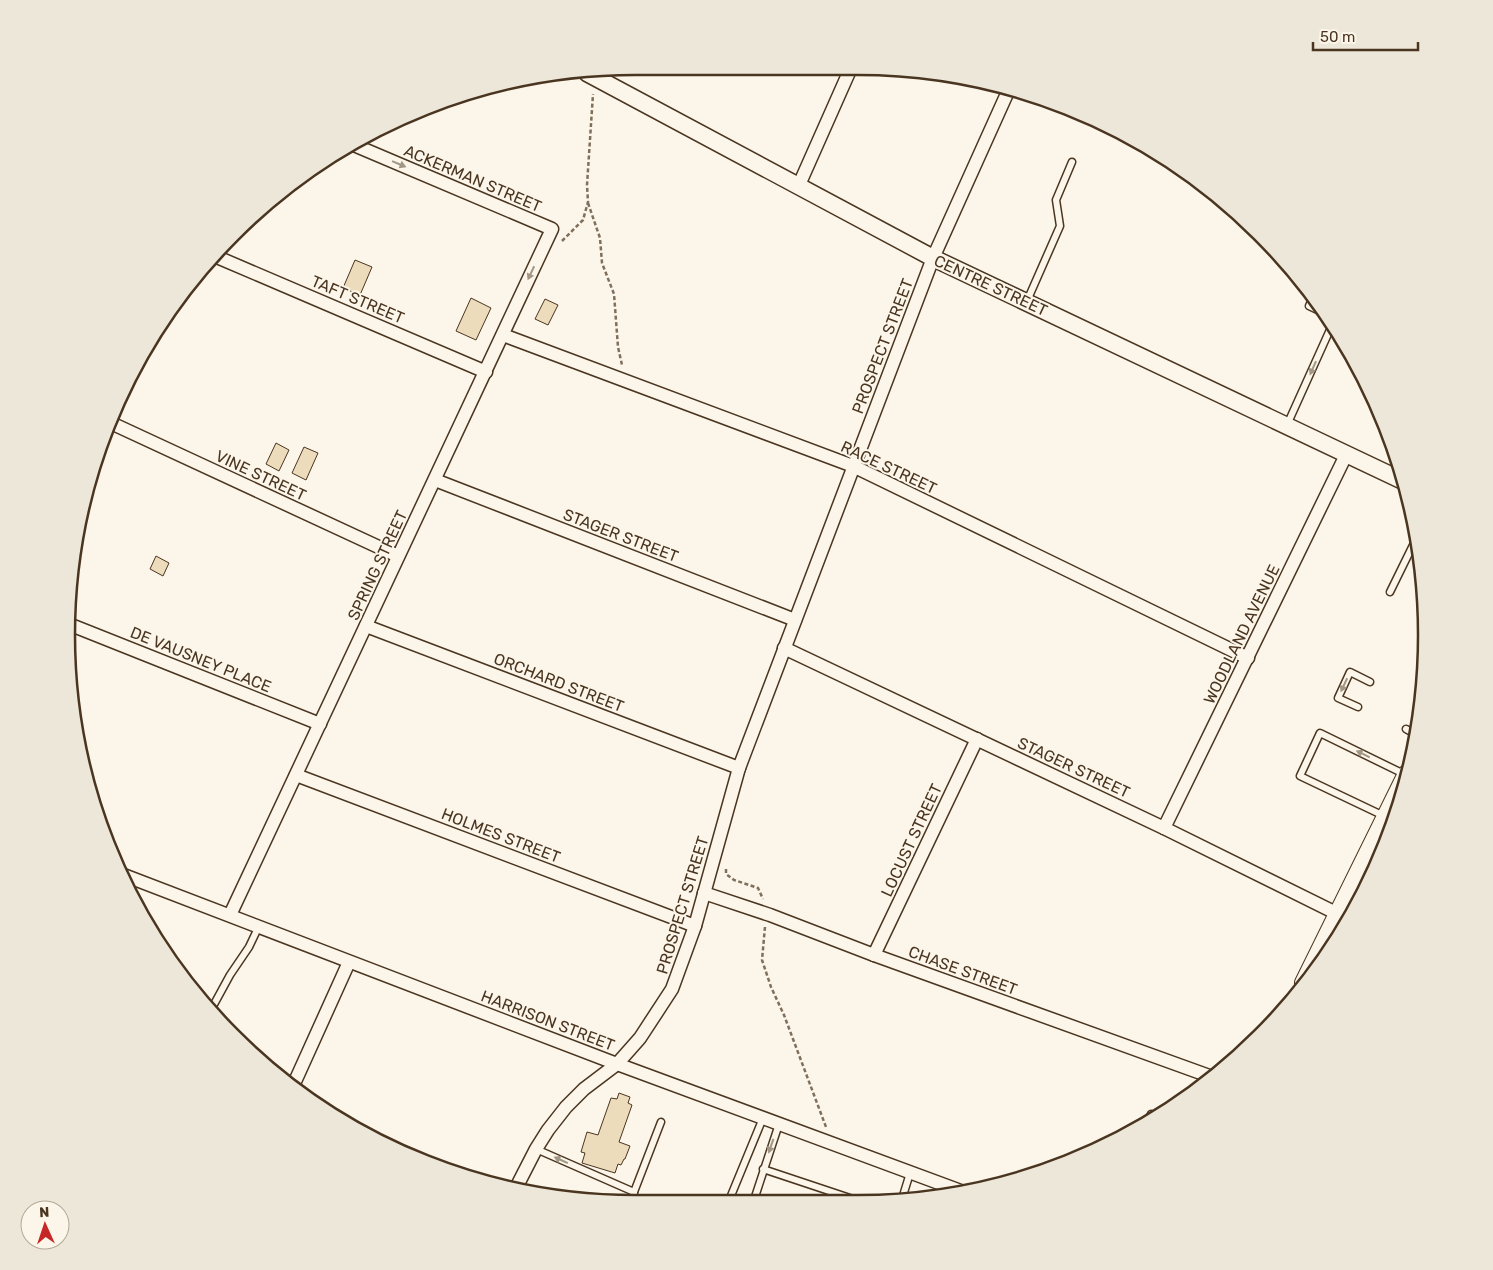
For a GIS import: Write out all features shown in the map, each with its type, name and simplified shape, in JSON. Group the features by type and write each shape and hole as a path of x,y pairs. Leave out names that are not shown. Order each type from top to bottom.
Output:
{"main road":[{"path":"1347,908 1378,842"}],"street":[{"path":"799,185 848,75"},
{"name":"CENTRE STREET","path":"593,77 933,258 1394,474"},
{"name":"PROSPECT STREET","path":"519,1182 536,1149 566,1107 584,1089 617,1064 640,1038 672,989 695,926 739,768 933,258 1006,95"},
{"name":"ACKERMAN STREET","path":"360,147 552,229"},
{"name":"SPRING STREET","path":"230,915 552,229"},
{"name":"TAFT STREET","path":"221,259 486,372"},
{"name":"RACE STREET","path":"503,335 853,466 1248,658"},
{"name":"VINE STREET","path":"116,425 398,556"},
{"name":"WOODLAND AVENUE","path":"1164,828 1347,453"},
{"name":"STAGER STREET","path":"435,480 795,620"},
{"name":"ORCHARD STREET","path":"366,626 739,768"},
{"name":"DE VAUSNEY PLACE","path":"75,627 320,724"},
{"name":"STAGER STREET","path":"784,648 1164,828 1343,916"},
{"name":"LOCUST STREET","path":"874,954 977,739"},
{"name":"HOLMES STREET","path":"296,775 695,926"},
{"name":"HARRISON STREET","path":"131,878 617,1064 949,1187"},
{"name":"CHASE STREET","path":"704,893 770,915 1205,1074"},
{"path":"296,1080 348,962"}],"lane":[{"path":"1027,302 1060,226 1056,200 1072,162"},
{"path":"1287,425 1329,332"},
{"path":"1390,592 1411,549"},
{"path":"1358,707 1338,698 1350,672 1370,682"},
{"path":"1386,821 1300,776 1320,733 1401,772"},
{"path":"214,1004 230,975 249,947 259,926"},
{"path":"731,1195 763,1118"},
{"path":"536,1149 634,1192 661,1122"},
{"path":"755,1195 779,1124"},
{"path":"763,1169 841,1195"},
{"path":"904,1193 910,1173"}],"path":[{"path":"590,77 588,202 600,238 602,263 614,294 618,347 622,367 630,382"},
{"path":"538,260 556,247 583,220 588,202"},
{"path":"725,866 726,874 734,880 758,888 770,915 764,929 762,960 834,1144"}],"building":[{"path":"355,260 372,267 360,295 343,288"},
{"path":"471,298 491,308 476,340 456,331"},
{"path":"545,299 558,305 548,325 535,319"},
{"path":"276,443 289,450 279,471 266,464"},
{"path":"304,447 318,453 306,480 292,473"},
{"path":"156,556 169,563 163,576 150,569"},
{"path":"619,1093 630,1097 628,1103 632,1105 619,1142 630,1146 625,1159 621,1165 618,1164 615,1173 582,1163 585,1153 581,1152 587,1132 598,1135 611,1098 617,1099"}]}
